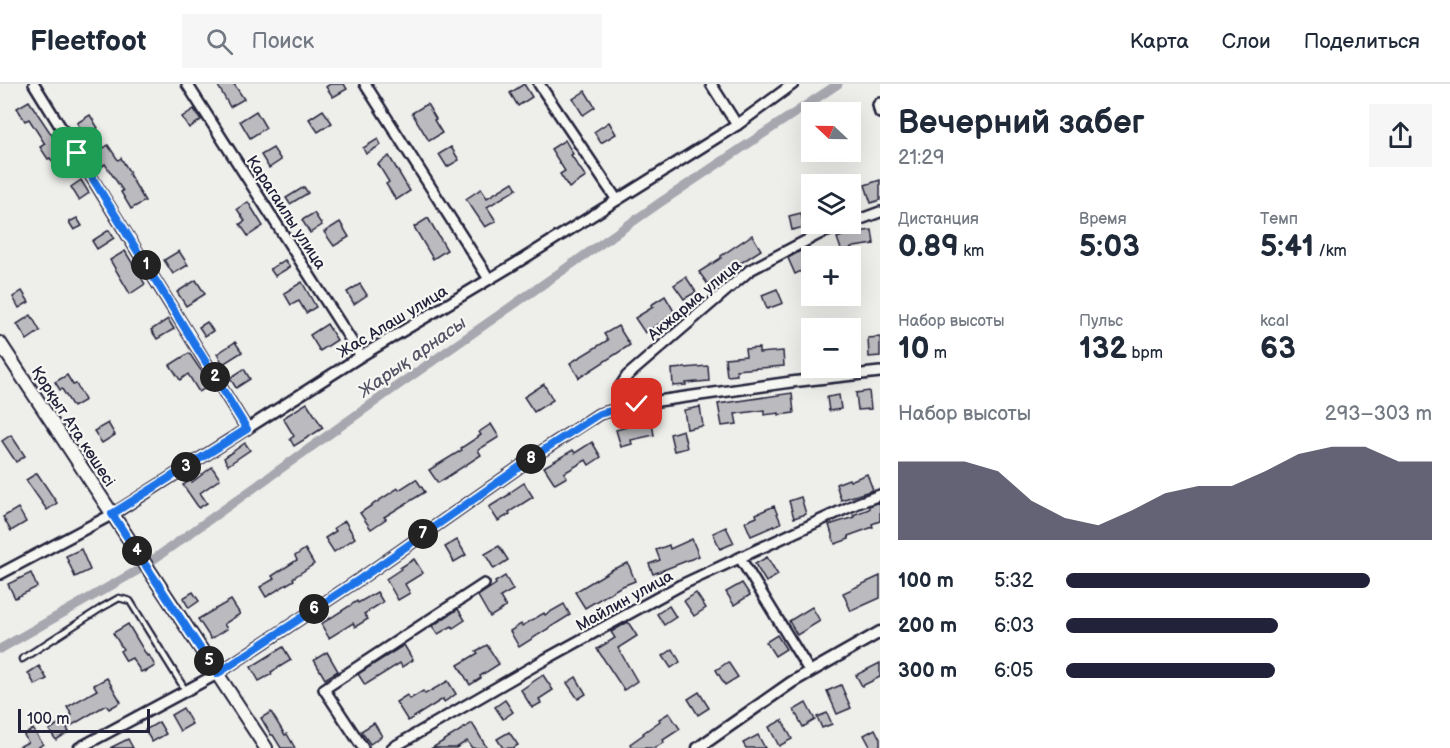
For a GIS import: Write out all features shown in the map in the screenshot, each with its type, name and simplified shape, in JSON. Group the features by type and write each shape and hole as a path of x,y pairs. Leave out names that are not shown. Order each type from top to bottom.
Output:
{"main road":[{"name":"Қорқыт Ата көшесі","path":"0,343 217,674"},
{"path":"217,674 266,748"}],"street":[{"path":"34,84 247,429"},
{"name":"Карагаилы улица","path":"187,84 361,356"},
{"path":"365,84 489,279"},
{"path":"539,84 617,200"},
{"path":"711,84 737,125"},
{"name":"Жас Алаш улица","path":"0,574 112,514 361,356 737,125 793,84"},
{"name":"Акжарма улица","path":"861,219 880,212"},
{"name":"Акжарма улица","path":"625,407 620,387 627,375 750,270 819,234"},
{"path":"79,748 217,674 360,579 548,447 599,414 637,404 880,372"},
{"name":"Майлин улица","path":"392,748 546,659 681,585 880,495"},
{"path":"741,558 810,672"},
{"path":"363,748 324,689 484,584"},
{"path":"698,748 792,682 880,632"}],"lane":[{"path":"22,659 119,598 130,601 186,691"}],"building":[{"path":"217,84 234,84 244,99 230,107"},
{"path":"330,84 344,84 347,89 333,97 326,87"},
{"path":"524,84 532,97 518,106 510,93"},
{"path":"585,91 595,107 583,115 573,99"},
{"path":"29,101 70,162 58,171 40,147 45,144 29,119 25,121 17,108"},
{"path":"427,104 442,133 429,141 412,113"},
{"path":"194,109 201,120 189,128 182,117"},
{"path":"323,110 332,123 318,132 309,119"},
{"path":"256,111 266,128 250,138 240,121"},
{"path":"90,115 98,128 93,131 104,148 108,145 118,160 121,158 145,201 131,209 121,192 123,191 105,164 103,166 77,123"},
{"path":"609,122 616,134 601,143 594,132"},
{"path":"378,139 381,145 366,154 363,148"},
{"path":"565,140 573,154 571,155 586,177 569,188 560,174 565,171 551,149"},
{"path":"451,147 459,160 447,167 439,154"},
{"path":"273,148 281,160 269,168 261,155"},
{"path":"389,156 410,191 396,200 378,164"},
{"path":"81,180 89,193 79,200 71,187"},
{"path":"880,180 880,200 871,203 865,185"},
{"path":"513,182 517,189 487,207 496,221 485,227 466,199 481,189 487,198"},
{"path":"304,187 308,193 290,204 286,198"},
{"path":"248,202 263,226 248,236 240,224 245,221 237,209"},
{"path":"314,213 322,225 310,233 302,220"},
{"path":"801,213 801,228 792,230 789,216"},
{"path":"77,218 82,226 74,230 69,222"},
{"path":"428,218 447,250 433,259 414,227"},
{"path":"340,222 349,237 334,246 324,232"},
{"path":"109,230 114,238 97,249 92,241"},
{"path":"872,230 874,244 840,246 837,238 847,234 861,234 861,232"},
{"path":"752,235 761,250 709,286 699,272"},
{"path":"125,251 145,284 130,294 110,260"},
{"path":"179,251 188,265 173,274 164,260"},
{"path":"801,251 801,271 795,274 788,258"},
{"path":"285,260 290,267 275,276 270,269"},
{"path":"686,277 696,292 684,299 674,285"},
{"path":"196,280 205,294 186,306 177,292"},
{"path":"302,282 316,307 306,313 299,301 291,305 284,293"},
{"path":"360,284 367,295 354,304 347,292"},
{"path":"777,289 783,303 767,309 762,295"},
{"path":"22,291 29,302 19,308 13,297"},
{"path":"665,296 675,313 645,333 635,318"},
{"path":"31,315 40,331 27,340 17,324"},
{"path":"168,319 174,329 157,339 151,330"},
{"path":"207,322 213,331 205,336 199,327"},
{"path":"327,324 337,340 320,351 310,335"},
{"path":"618,326 630,345 579,378 570,363 608,340 604,334"},
{"path":"880,337 880,356 869,357 868,338"},
{"path":"235,342 242,352 223,364 217,354"},
{"path":"759,348 759,353 783,351 784,366 736,370 737,375 727,376 725,358 746,356 745,349"},
{"path":"189,353 211,385 199,392 188,374 180,380 170,365"},
{"path":"708,366 709,381 673,386 672,369"},
{"path":"244,369 250,379 236,388 230,378"},
{"path":"67,375 73,385 76,384 85,400 73,407 55,382"},
{"path":"544,384 553,400 534,412 524,397"},
{"path":"869,391 871,409 858,410 856,393"},
{"path":"792,393 794,413 764,415 764,410 735,414 737,424 722,426 718,404"},
{"path":"839,395 841,409 829,411 827,397"},
{"path":"307,403 323,428 294,446 290,439 294,436 283,418"},
{"path":"700,407 703,426 687,429 684,410"},
{"path":"651,418 654,435 631,440 632,444 621,447 616,430 634,425 633,422"},
{"path":"108,423 115,435 102,443 94,431"},
{"path":"491,424 499,437 478,450 481,455 438,483 429,470 462,450 461,448 481,435 479,432"},
{"path":"683,430 687,448 674,451 670,434"},
{"path":"11,435 25,456 16,462 2,441"},
{"path":"592,442 601,457 589,465 586,460 564,473 567,477 555,484 544,467 573,450 575,453"},
{"path":"245,443 250,450 228,465 224,458"},
{"path":"212,467 220,479 200,493 207,503 199,508 183,485 191,480 192,482"},
{"path":"37,473 57,503 47,510 26,480"},
{"path":"867,474 873,490 841,500 836,484"},
{"path":"416,479 425,492 384,517 386,519 371,529 360,513"},
{"path":"524,483 533,497 498,521 489,507"},
{"path":"801,497 806,514 794,518 789,501"},
{"path":"880,502 880,521 872,524 873,527 848,536 849,539 835,544 829,525 854,517 853,515"},
{"path":"774,506 781,523 751,536 745,522"},
{"path":"18,508 26,522 11,531 3,517"},
{"path":"345,521 355,538 334,552 325,538"},
{"path":"726,527 734,543 720,549 713,533"},
{"path":"692,539 699,556 653,574 649,564 660,560 656,550 669,545 670,549"},
{"path":"457,540 466,555 454,562 445,547"},
{"path":"499,546 508,560 494,569 485,554"},
{"path":"81,549 90,570 75,577 66,556"},
{"path":"305,549 314,564 293,578 294,580 266,597 260,587 274,579 272,576 297,560 295,556"},
{"path":"767,557 778,575 766,582 755,564"},
{"path":"414,559 423,573 405,584 410,593 398,600 386,579"},
{"path":"628,563 635,581 620,587 585,608 575,592 613,569"},
{"path":"31,573 37,587 15,598 8,584"},
{"path":"505,576 513,590 500,597 506,607 490,617 478,596"},
{"path":"880,576 880,598 851,611 843,593"},
{"path":"742,583 750,595 734,605 726,592"},
{"path":"193,592 199,601 189,608 183,598"},
{"path":"377,592 383,602 364,614 368,619 355,627 353,623 329,638 321,624 357,601 358,603"},
{"path":"696,593 706,608 694,616 684,601"},
{"path":"231,600 240,614 224,624 227,629 211,639 198,619"},
{"path":"564,604 570,615 519,647 510,631"},
{"path":"669,606 676,617 664,625 657,614"},
{"path":"812,607 820,621 797,635 789,621"},
{"path":"458,609 465,620 438,634 432,626"},
{"path":"628,622 637,636 618,648 637,681 624,690 597,649 615,638 611,632"},
{"path":"128,624 155,666 145,672 145,670 141,672 132,658 126,661 120,651 123,649 113,633"},
{"path":"777,635 786,649 775,656 766,642"},
{"path":"404,645 413,660 402,667 400,663 365,685 358,674"},
{"path":"487,645 499,664 470,685 458,665"},
{"path":"283,647 291,660 259,681 251,667"},
{"path":"673,649 680,662 671,668 663,656"},
{"path":"327,652 338,671 325,679 314,660"},
{"path":"728,662 738,677 725,685 716,670"},
{"path":"880,663 880,677 862,686 856,675"},
{"path":"39,666 47,679 35,685 28,673"},
{"path":"543,675 553,690 539,699 541,703 532,708 521,690"},
{"path":"576,677 586,694 578,699 567,683"},
{"path":"107,678 121,702 109,709 106,705 67,728 69,732 56,740 49,730 72,715 67,707 97,690 94,685"},
{"path":"448,681 456,694 444,702 443,699 408,721 396,702 407,695 410,699 423,691 425,694"},
{"path":"841,685 851,708 837,714 827,691"},
{"path":"699,692 709,708 698,715 688,699"},
{"path":"505,700 513,712 503,719 495,707"},
{"path":"806,703 815,720 803,727 794,710"},
{"path":"183,708 192,724 180,731 171,715"},
{"path":"271,712 295,748 281,748 271,735 261,718"},
{"path":"669,713 680,729 655,748 632,748 630,744"},
{"path":"827,713 832,724 822,728 817,717"},
{"path":"782,720 792,739 779,746 769,727"},
{"path":"159,722 166,734 152,742 145,730"},
{"path":"374,723 382,736 370,744 361,731"},
{"path":"472,723 487,748 472,748 467,741 456,748 432,748"},
{"path":"33,729 43,744 37,748 17,748 28,742 24,735"},
{"path":"875,729 880,739 880,746 871,748 864,735"},
{"path":"509,732 518,745 513,748 503,748 497,739"},
{"path":"758,735 765,748 746,748 743,743"},
{"path":"128,739 133,748 110,748"}],"waterway":[{"name":"Жарық арнасы","path":"0,649 140,569 661,202 838,84"}],"route":[{"path":"77,153 247,429 112,514 217,674 360,579 548,447 599,414 637,404"}]}
